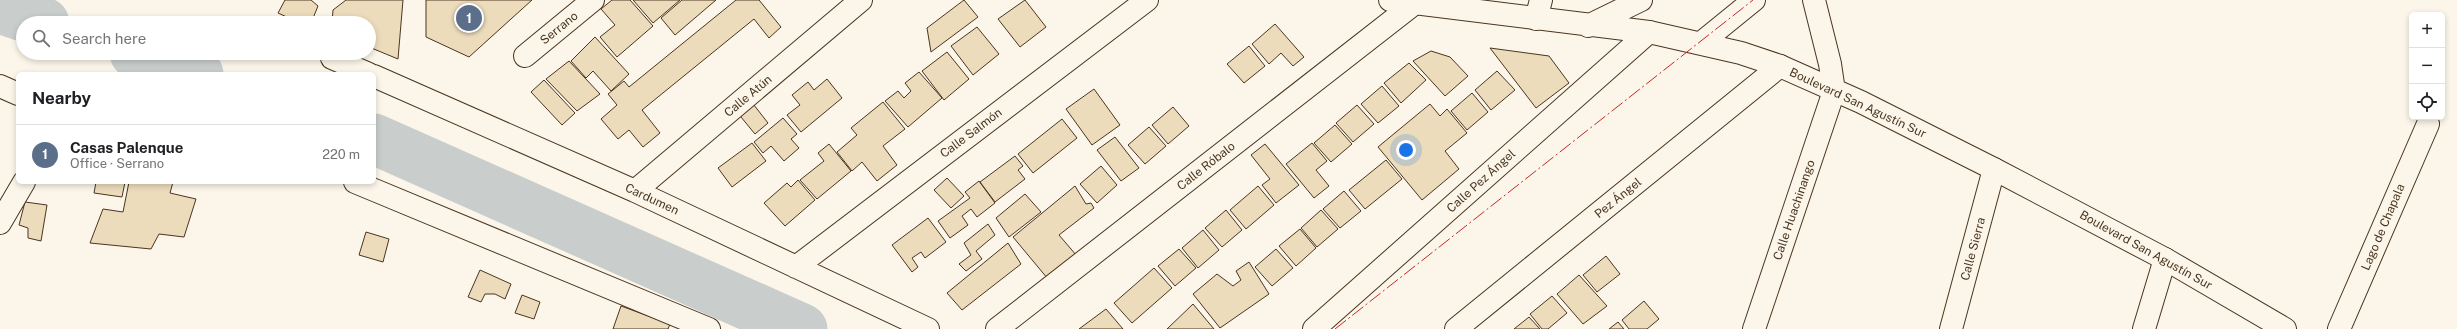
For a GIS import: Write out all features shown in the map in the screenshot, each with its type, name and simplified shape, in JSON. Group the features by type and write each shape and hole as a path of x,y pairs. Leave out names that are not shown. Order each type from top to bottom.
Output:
{"street":[{"name":"Serrano","path":"525,56 593,0"},
{"name":"Calle Atún","path":"635,191 862,0"},
{"name":"Calle Salmón","path":"796,267 1147,0"},
{"name":"Boulevard San Agustín Sur","path":"1390,0 1415,3 1538,10 1588,26 1649,32 1701,43 1741,53 1780,66 1994,169 2165,259 2285,329"},
{"path":"1588,26 1641,0"},
{"path":"1701,43 1754,0"},
{"path":"1814,0 1830,64 1834,91"},
{"name":"Calle Róbalo","path":"997,329 1415,3"},
{"name":"Calle Pez Ángel","path":"1314,329 1649,32"},
{"path":"337,60 364,72"},
{"name":"Pez Ángel","path":"1456,329 1780,66"},
{"name":"Cardumen","path":"376,77 635,191 928,329"},
{"path":"0,86 16,93"},
{"name":"Calle Huachinango","path":"1751,325 1834,91"},
{"name":"Lago de Chapala","path":"2341,328 2428,124"},
{"name":"Calle Sierra","path":"1951,329 1994,169"},
{"path":"0,223 23,184"},
{"path":"360,184 709,329"},
{"path":"2144,329 2165,259"}],"building":[{"path":"285,0 311,0 318,6 314,16 285,16 278,13"},
{"path":"346,0 403,0 398,59 376,50 376,16 333,16 333,10"},
{"path":"426,0 532,0 469,57 426,37"},
{"path":"612,0 630,0 653,26 617,57 600,37 615,25 601,9"},
{"path":"633,0 680,0 653,23"},
{"path":"682,0 716,0 675,35 661,18"},
{"path":"736,0 759,0 781,27 769,38 754,19 642,110 660,133 643,147 629,130 618,139 601,119 617,105 608,94 624,81 629,87"},
{"path":"964,0 978,17 931,52 927,28"},
{"path":"1025,0 1046,27 1020,47 998,19"},
{"path":"1275,24 1304,57 1293,66 1281,53 1269,64 1252,44"},
{"path":"977,27 999,54 973,75 951,46"},
{"path":"595,37 629,74 611,91 593,71 586,78 571,61"},
{"path":"1249,46 1265,66 1244,83 1227,64"},
{"path":"1490,48 1549,56 1569,83 1536,108"},
{"path":"1431,51 1450,57 1468,76 1445,96 1413,61"},
{"path":"947,52 969,79 944,100 922,71"},
{"path":"569,61 600,94 577,111 546,79"},
{"path":"1409,63 1426,80 1401,103 1384,83"},
{"path":"1497,71 1515,90 1491,110 1475,90"},
{"path":"919,72 942,98 908,127 885,101 898,91 904,98 911,91 905,83"},
{"path":"827,79 842,98 801,132 787,115 800,105 792,95 808,82 814,90"},
{"path":"544,80 575,113 562,125 531,92"},
{"path":"1382,86 1399,106 1378,123 1361,104"},
{"path":"1094,89 1120,125 1092,145 1066,109"},
{"path":"1472,93 1488,112 1467,130 1451,111"},
{"path":"750,100 768,123 755,134 736,111"},
{"path":"883,102 905,129 883,146 897,165 877,181 862,162 852,171 837,152 857,135 851,128"},
{"path":"1430,104 1440,116 1447,109 1467,133 1445,151 1459,169 1422,200 1378,147"},
{"path":"1357,105 1374,124 1353,142 1336,123"},
{"path":"1173,107 1189,126 1168,144 1152,125"},
{"path":"783,118 797,134 791,139 799,148 784,161 771,146 763,153 754,142"},
{"path":"1062,119 1077,138 1033,173 1018,154"},
{"path":"1335,125 1352,144 1331,162 1314,143"},
{"path":"1149,127 1166,146 1145,164 1128,145"},
{"path":"1115,137 1139,168 1121,181 1097,150"},
{"path":"752,143 766,161 732,187 718,168"},
{"path":"1312,143 1327,161 1316,170 1329,186 1314,198 1286,164"},
{"path":"829,144 851,171 817,199 800,180 824,161 818,153"},
{"path":"1265,144 1299,185 1276,203 1262,185 1270,179 1251,155"},
{"path":"1015,156 1023,166 1018,170 1025,179 995,202 980,182"},
{"path":"1386,160 1402,179 1365,209 1349,190"},
{"path":"1101,166 1117,185 1097,203 1080,184"},
{"path":"947,178 964,196 951,208 934,190"},
{"path":"798,180 815,200 785,226 764,203 787,183 791,187"},
{"path":"979,181 995,203 977,217 971,209 962,216 968,225 950,238 938,221 970,198 965,192"},
{"path":"96,184 125,184 122,197 94,193"},
{"path":"129,184 172,184 170,193 196,199 184,237 159,234 151,249 90,243 103,209 123,212"},
{"path":"1075,186 1086,204 1091,203 1094,208 1059,235 1077,256 1048,279 1013,237"},
{"path":"1258,186 1274,205 1246,229 1230,210"},
{"path":"1344,191 1361,211 1340,228 1323,209"},
{"path":"1025,194 1041,212 1009,237 996,218"},
{"path":"25,202 47,205 41,241 28,238 28,228 19,225"},
{"path":"1226,210 1242,230 1222,247 1205,228"},
{"path":"1321,210 1338,229 1317,247 1301,228"},
{"path":"928,218 946,242 925,258 921,252 912,258 918,267 912,272 892,245"},
{"path":"988,224 995,235 976,251 982,259 966,271 959,264 971,255 964,243"},
{"path":"1300,229 1316,248 1296,266 1279,246"},
{"path":"1203,230 1219,250 1198,268 1182,248"},
{"path":"366,232 389,239 383,262 359,255"},
{"path":"1008,243 1021,264 962,310 947,293"},
{"path":"1179,249 1196,268 1175,286 1158,266"},
{"path":"1276,249 1293,268 1272,286 1255,267"},
{"path":"1606,256 1620,274 1597,292 1583,275"},
{"path":"1249,262 1269,294 1220,328 1193,294 1217,274 1233,286 1241,280 1236,271"},
{"path":"1154,268 1172,288 1132,323 1114,303"},
{"path":"480,270 511,284 505,299 495,294 485,294 481,302 468,297"},
{"path":"1579,275 1607,306 1583,324 1557,294"},
{"path":"522,295 540,302 534,319 515,313"},
{"path":"1552,296 1567,313 1548,329 1542,329 1530,314"},
{"path":"1644,301 1659,319 1647,329 1629,329 1622,320"},
{"path":"1193,304 1214,329 1167,329"},
{"path":"621,306 670,324 668,329 613,329"},
{"path":"1106,309 1123,329 1079,329"},
{"path":"1529,317 1540,329 1514,329"},
{"path":"1618,322 1624,329 1609,329"}],"waterway":[{"path":"0,8 23,16"},
{"path":"156,60 192,72"},
{"path":"376,140 802,329"}],"power":[{"path":"1335,329 1753,0"}],"place":[{"name":"Casas Palenque","path":"469,18"}]}
